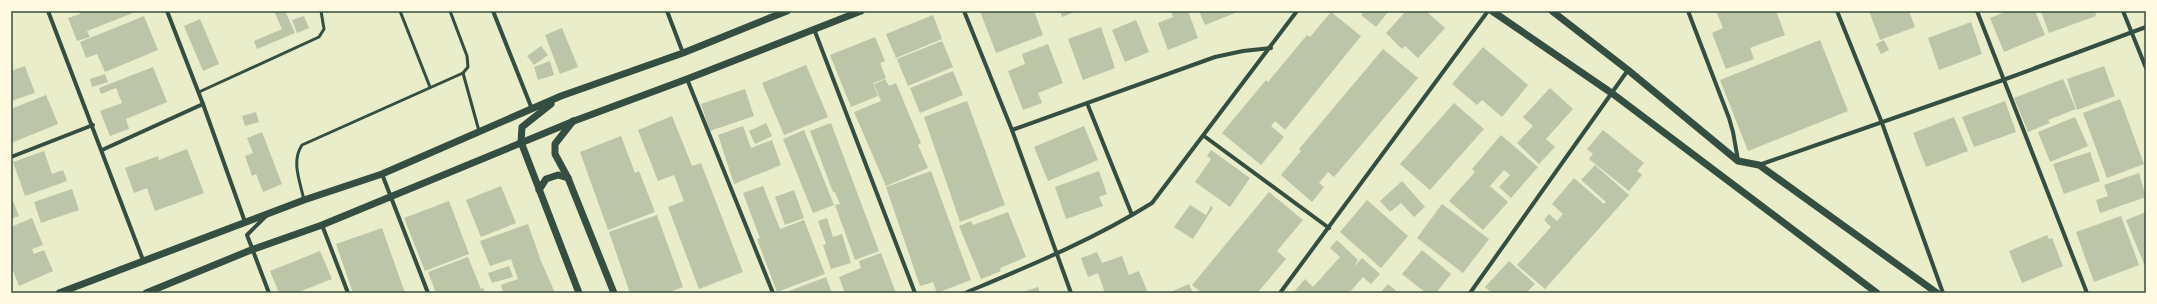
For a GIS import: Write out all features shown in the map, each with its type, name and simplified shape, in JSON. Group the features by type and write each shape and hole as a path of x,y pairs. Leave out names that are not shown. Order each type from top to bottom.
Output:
{"street":[{"path":"48,11 144,260"},
{"path":"167,11 203,104 245,222"},
{"path":"493,11 532,110"},
{"path":"667,11 683,53"},
{"path":"58,293 304,200 382,174 532,110 561,96 683,53 787,11"},
{"path":"146,293 251,250 322,225 574,121 687,79 861,11"},
{"path":"964,11 1012,130 1071,293"},
{"path":"965,293 1057,255 1132,216 1152,203 1271,48 1297,11"},
{"path":"1280,293 1488,11"},
{"path":"1492,11 1612,94 1877,293"},
{"path":"1552,11 1628,70 1738,161 1759,165 1937,293"},
{"path":"1688,11 1729,118 1738,161"},
{"path":"1837,11 1882,123 1943,293"},
{"path":"1977,11 2087,293"},
{"path":"2123,11 2146,68"},
{"path":"1759,165 2003,80 2146,27"},
{"path":"814,29 915,293"},
{"path":"1012,130 1216,57 1243,51 1271,48"},
{"path":"1470,293 1628,70"},
{"path":"687,79 773,293"},
{"path":"561,96 522,127 521,142 579,293"},
{"path":"1087,103 1132,216"},
{"path":"102,150 203,104"},
{"path":"574,121 555,144 556,154 568,178 614,293"},
{"path":"11,157 93,125"},
{"path":"1204,136 1329,228"},
{"path":"382,174 428,293"},
{"path":"539,190 546,179 558,175 568,178"},
{"path":"268,214 247,235 251,250 269,293"},
{"path":"322,225 348,293"}],"lane":[{"path":"198,92 319,37 324,29 321,11"},
{"path":"400,11 430,87"},
{"path":"304,200 296,164 296,153 302,145 463,73 468,67 467,56 450,11"},
{"path":"463,73 479,132"}],"building":[{"path":"78,11 133,11 133,13 87,31 90,37 77,41 68,18 80,14"},
{"path":"274,11 285,11 295,33 257,49 254,41 282,29"},
{"path":"980,11 1034,11 1043,35 996,53"},
{"path":"1060,11 1077,11 1062,17"},
{"path":"1171,11 1188,11 1198,38 1168,50 1158,23 1173,17"},
{"path":"1199,11 1234,11 1235,13 1205,25"},
{"path":"1361,11 1389,11 1376,27 1361,15 1363,13"},
{"path":"1406,11 1426,11 1445,28 1418,58 1405,46 1402,49 1386,33"},
{"path":"1716,11 1776,11 1785,35 1750,48 1754,59 1726,69 1712,33 1723,28"},
{"path":"1869,11 1909,11 1915,27 1880,40"},
{"path":"2007,11 2035,11 2045,35 2004,52 1990,18"},
{"path":"2041,11 2095,11 2096,16 2049,33"},
{"path":"1331,12 1361,36 1285,130 1275,121 1271,126 1284,137 1261,165 1222,133 1266,80 1268,82 1307,35 1310,37"},
{"path":"933,15 942,39 896,58 886,34"},
{"path":"144,16 158,50 105,72 97,54 86,58 80,42"},
{"path":"304,16 309,28 297,33 292,20"},
{"path":"200,19 219,64 203,71 184,26"},
{"path":"1136,20 1149,52 1125,62 1112,30"},
{"path":"1971,22 1982,54 1939,70 1928,38"},
{"path":"1101,27 1115,68 1083,80 1068,39"},
{"path":"562,28 578,67 560,74 545,35"},
{"path":"875,37 885,61 880,63 886,78 873,83 878,96 851,107 830,55"},
{"path":"1820,40 1848,111 1748,151 1720,80"},
{"path":"1884,40 1889,50 1881,54 1876,44"},
{"path":"942,41 953,67 908,86 897,59"},
{"path":"1048,44 1063,83 1038,93 1042,103 1023,110 1008,71 1025,64 1022,54"},
{"path":"541,46 548,55 534,65 527,56"},
{"path":"1483,47 1528,85 1502,117 1482,100 1477,105 1452,84"},
{"path":"1383,49 1418,78 1334,177 1328,172 1319,183 1324,187 1312,202 1281,175 1301,151 1299,149"},
{"path":"550,61 554,75 538,80 534,67"},
{"path":"806,65 828,117 784,135 762,83"},
{"path":"25,66 35,93 11,101 11,71"},
{"path":"2104,66 2115,96 2077,110 2067,79"},
{"path":"153,67 167,102 126,119 129,129 110,136 100,111 122,103 116,88 101,94 99,88"},
{"path":"953,71 963,95 920,113 910,88"},
{"path":"105,74 108,82 92,87 90,79"},
{"path":"885,79 889,86 896,83 921,143 918,145 928,168 886,186 854,112 881,101 874,84"},
{"path":"2063,79 2076,109 2048,120 2050,123 2028,132 2014,98"},
{"path":"1550,88 1573,109 1546,139 1555,147 1539,164 1517,143 1533,126 1523,117"},
{"path":"745,89 754,116 710,131 701,104"},
{"path":"46,95 58,124 11,143 11,109"},
{"path":"2120,99 2144,164 2107,178 2083,113"},
{"path":"967,101 1005,205 960,222 924,117"},
{"path":"2005,101 2016,132 1974,147 1962,117"},
{"path":"1454,103 1484,129 1430,190 1400,164"},
{"path":"256,112 259,122 245,126 242,116"},
{"path":"672,116 692,166 701,163 743,272 699,289 668,207 684,201 674,175 658,181 638,130"},
{"path":"1954,117 1968,151 1926,167 1913,133"},
{"path":"2075,117 2088,146 2050,162 2038,132"},
{"path":"766,123 772,136 755,144 749,131"},
{"path":"831,123 879,251 855,260 835,205 840,204 835,192 833,192 810,131"},
{"path":"743,126 751,148 772,140 781,165 734,184 718,135"},
{"path":"1084,126 1098,160 1048,181 1034,147"},
{"path":"804,130 834,205 813,213 783,139"},
{"path":"1603,130 1644,163 1637,171 1642,175 1629,191 1589,159 1593,154 1587,149"},
{"path":"262,132 282,184 263,192 256,174 252,176 245,156 253,153 247,138"},
{"path":"1501,135 1538,167 1511,198 1499,187 1510,175 1504,170 1490,186 1508,202 1483,230 1449,201 1475,172 1472,169"},
{"path":"621,136 635,173 639,171 655,212 608,230 580,152"},
{"path":"187,149 204,193 155,211 147,188 134,193 125,168 158,156 159,160"},
{"path":"1211,150 1250,178 1230,207 1195,182 1211,159 1207,156"},
{"path":"44,151 52,174 63,170 67,181 25,196 13,162"},
{"path":"2090,152 2100,181 2064,194 2053,164"},
{"path":"1595,165 1629,195 1545,289 1517,265 1551,227 1544,220 1549,214 1557,221 1563,214 1552,204 1574,178 1604,204 1606,202 1581,180"},
{"path":"931,171 971,280 937,293 933,282 920,286 886,187"},
{"path":"1099,171 1107,194 1099,197 1103,206 1066,219 1055,187"},
{"path":"2139,173 2146,197 2100,213 2096,200 2108,196 2104,185"},
{"path":"1402,181 1425,207 1414,217 1401,203 1390,212 1380,201"},
{"path":"501,186 516,223 481,237 466,200"},
{"path":"763,186 780,229 804,220 825,274 777,292 757,239 760,238 743,193"},
{"path":"72,189 79,210 41,223 34,202"},
{"path":"794,190 804,218 785,225 775,197"},
{"path":"1269,192 1303,220 1277,251 1286,259 1257,293 1202,293 1192,285"},
{"path":"1367,200 1408,236 1381,268 1340,232"},
{"path":"13,201 19,216 11,219 11,202"},
{"path":"449,201 469,254 425,271 404,218"},
{"path":"1442,204 1489,239 1463,273 1417,238"},
{"path":"1190,205 1206,215 1211,206 1213,208 1193,239 1174,227"},
{"path":"1008,212 1026,257 1000,268 1001,271 981,279 959,226 971,221 973,225"},
{"path":"2146,212 2146,263 2144,264 2126,220"},
{"path":"657,215 683,287 667,293 630,293 609,232"},
{"path":"2121,216 2139,265 2094,282 2076,232"},
{"path":"32,218 43,245 32,249 34,254 44,250 53,271 19,286 11,266 11,227"},
{"path":"827,218 833,237 842,234 851,263 831,269 823,245 826,244 818,221"},
{"path":"528,224 541,261 555,293 503,293 501,285 518,279 511,259 490,266 480,241"},
{"path":"382,228 405,293 353,293 336,244"},
{"path":"2047,235 2049,239 2052,238 2063,266 2022,283 2009,251"},
{"path":"1337,240 1358,260 1354,267 1362,258 1380,274 1371,284 1363,277 1349,293 1293,293 1305,279 1313,287 1340,257 1330,248"},
{"path":"1422,250 1451,274 1436,293 1426,293 1402,274"},
{"path":"320,251 332,279 296,293 279,293 270,271"},
{"path":"1097,252 1102,263 1122,256 1129,275 1139,271 1148,293 1105,293 1098,273 1088,277 1081,258"},
{"path":"881,253 896,293 845,293 839,277 861,268 859,261"},
{"path":"468,257 481,289 483,288 485,293 436,293 428,272"},
{"path":"1509,261 1535,284 1526,293 1492,293 1485,287"},
{"path":"509,266 513,277 492,283 488,273"},
{"path":"826,277 832,293 784,293"},
{"path":"1189,284 1193,293 1168,293"},
{"path":"1388,284 1399,293 1380,293"},
{"path":"1038,287 1040,293 1020,293"}]}
